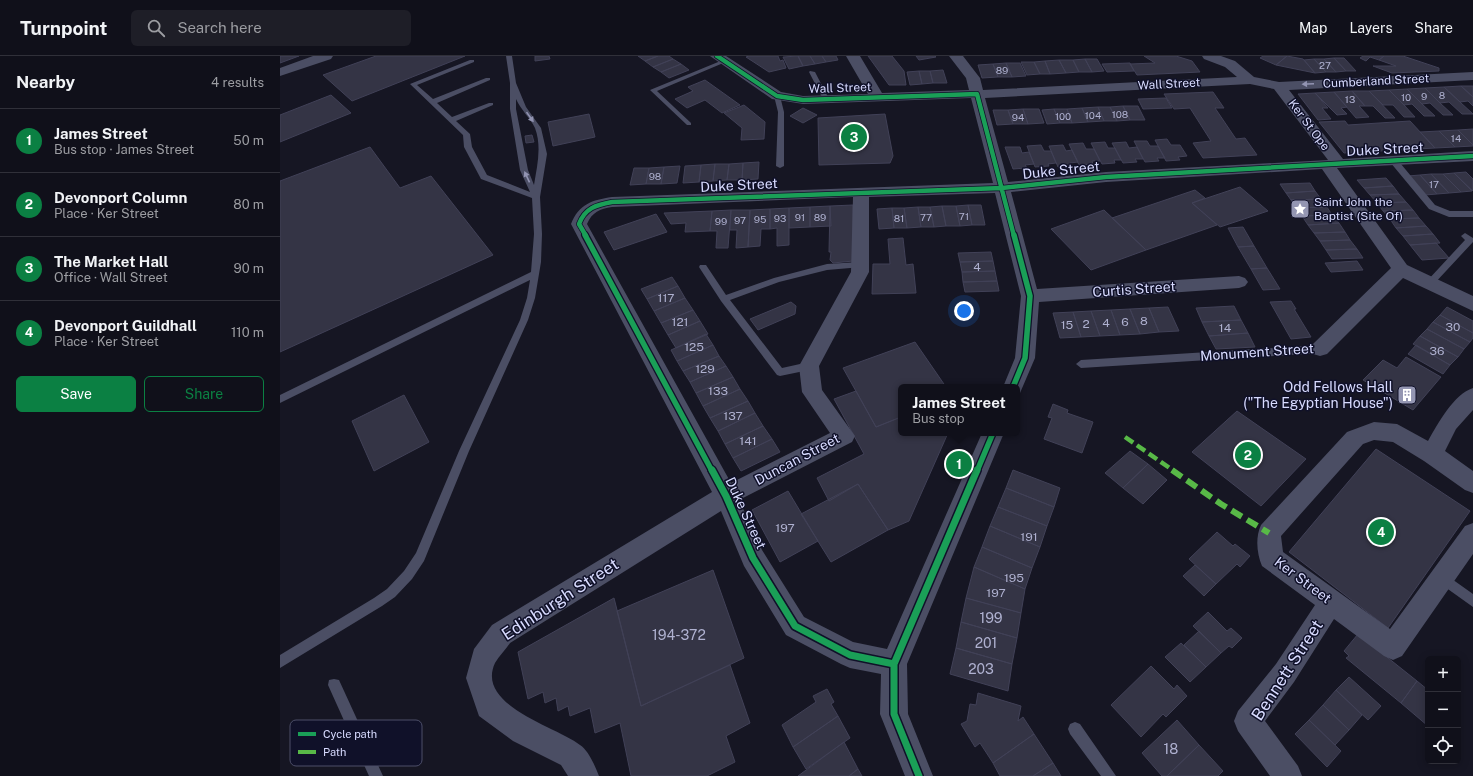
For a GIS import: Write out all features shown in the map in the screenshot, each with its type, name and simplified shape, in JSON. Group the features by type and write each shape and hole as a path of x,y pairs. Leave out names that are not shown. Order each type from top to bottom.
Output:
{"street":[{"path":"280,72 326,56"},
{"path":"853,56 878,98"},
{"path":"956,56 973,78 1030,296 1025,358 1014,384"},
{"path":"1209,56 1230,64 1250,80"},
{"name":"Wall Street","path":"721,59 777,96 803,100 977,94 1250,80"},
{"name":"Cumberland Street","path":"1250,80 1279,86 1473,76"},
{"name":"Ker St Ope","path":"1279,86 1332,164"},
{"name":"Duke Street","path":"894,664 850,655 796,626 753,558 726,496 578,224 582,214 594,205 612,202 1002,188 1106,177 1473,156"},
{"path":"1332,164 1401,269 1473,304"},
{"path":"809,366 838,317 860,272 861,192"},
{"name":"Monument Street","path":"1320,349 1401,269"},
{"name":"Curtis Street","path":"1030,296 1239,282"},
{"name":"Duncan Street","path":"726,496 844,436 812,392 809,366"},
{"path":"1432,454 1449,423 1473,396"},
{"name":"Ker Street","path":"1473,483 1432,454 1397,433 1374,431 1355,438 1270,533 1271,558 1393,647 1473,534"},
{"path":"919,776 894,714 894,664 992,436"},
{"name":"Edinburgh Street","path":"584,776 571,755 523,731 490,706 479,678 483,658 501,634 726,496"},
{"name":"Bennett Street","path":"1288,776 1248,721 1285,673 1331,602"}],"lane":[{"path":"509,56 513,83 513,109 524,170 536,197"},
{"path":"689,124 653,90 721,59"},
{"path":"472,61 413,84 466,134 468,147 484,177 536,197"},
{"path":"812,72 826,99"},
{"path":"432,102 488,79"},
{"path":"280,662 390,593 414,567 426,545 464,452 524,320 531,298 535,274 538,234 536,197 543,154 538,128 523,107 513,83"},
{"path":"777,96 781,112 780,166"},
{"path":"451,120 491,104"},
{"path":"1392,160 1432,207 1449,214 1473,214"},
{"path":"1430,283 1470,240 1465,236"},
{"path":"724,299 777,280 827,267 859,265"},
{"path":"703,267 724,299 780,372 809,366"},
{"path":"280,399 535,274"},
{"name":"Monument Street","path":"1081,364 1320,349"},
{"path":"1442,578 1473,601"},
{"path":"334,685 350,720"},
{"path":"1075,729 1109,776"},
{"path":"371,766 376,776"}],"building":[{"path":"280,56 299,56 280,63"},
{"path":"376,56 465,56 352,101 323,75"},
{"path":"535,56 549,56 550,59 535,61"},
{"path":"638,56 658,56 645,61"},
{"path":"658,56 669,56 673,59 653,67 645,61"},
{"path":"778,56 780,61 783,60 786,68 769,72 746,57"},
{"path":"798,56 810,56 815,64 803,66"},
{"path":"798,56 803,66 789,69 783,57"},
{"path":"810,56 822,56 826,62 815,64"},
{"path":"822,56 836,56 838,60 826,62"},
{"path":"868,56 892,56 904,71 906,85 889,85"},
{"path":"916,56 935,56 936,57 919,60"},
{"path":"1144,56 1176,56 1192,61 1200,72 1137,75 1130,64 1155,63"},
{"path":"1263,56 1287,56 1276,65 1260,58"},
{"path":"1287,56 1303,59 1315,73 1276,65"},
{"path":"1363,56 1384,56 1379,60 1370,57 1366,61 1360,58"},
{"path":"1384,56 1403,56 1439,68 1439,71 1392,73 1373,66 1396,66 1379,60"},
{"path":"1334,58 1344,58 1356,71 1346,71"},
{"path":"1334,58 1346,71 1336,72 1324,59"},
{"path":"673,59 681,64 661,72 653,67"},
{"path":"1085,59 1092,72 1079,72 1073,60"},
{"path":"1085,59 1097,59 1104,71 1092,72"},
{"path":"1314,59 1326,72 1315,73 1304,60"},
{"path":"1314,59 1324,59 1336,72 1326,72"},
{"path":"1059,60 1066,73 1050,74 1045,61"},
{"path":"1059,60 1073,60 1079,72 1066,73"},
{"path":"1045,61 1050,74 1040,74 1034,62"},
{"path":"1021,62 1034,62 1040,74 1027,75"},
{"path":"1006,63 1012,77 998,77 993,64"},
{"path":"1006,63 1020,63 1026,76 1012,77"},
{"path":"1130,63 1134,71 1107,72 1102,64"},
{"path":"681,64 689,70 669,78 661,72"},
{"path":"993,64 998,77 982,78 978,65"},
{"path":"943,70 947,83 933,83 930,71"},
{"path":"919,71 930,71 933,83 922,84"},
{"path":"919,71 922,84 910,85 907,72"},
{"path":"705,80 740,105 722,113 705,100 687,108 675,99 693,91 688,87"},
{"path":"1461,86 1473,86 1473,97"},
{"path":"1461,86 1473,97 1473,106 1468,101 1460,102 1444,87"},
{"path":"1444,87 1473,114 1462,114 1449,102 1440,103 1425,88"},
{"path":"1425,88 1453,115 1443,115 1430,103 1422,104 1407,89"},
{"path":"1407,89 1435,116 1424,116 1412,104 1404,105 1389,90"},
{"path":"1389,90 1415,117 1404,117 1393,105 1383,105 1369,91"},
{"path":"1352,91 1365,106 1359,106 1369,117 1356,118 1334,92"},
{"path":"1352,91 1369,91 1395,118 1385,118 1373,106 1365,106"},
{"path":"1213,92 1224,108 1215,108 1236,139 1245,138 1257,155 1203,158 1193,143 1211,141 1190,108 1174,109 1164,94"},
{"path":"1334,92 1347,107 1341,108 1347,114 1337,115 1315,93"},
{"path":"1315,93 1328,108 1322,108 1331,119 1318,120 1298,94"},
{"path":"331,95 351,113 280,142 280,115"},
{"path":"1166,98 1172,108 1143,109 1138,99"},
{"path":"744,105 765,122 764,139 741,140 742,128 724,113"},
{"path":"1123,106 1130,120 1117,121 1110,107"},
{"path":"1123,106 1138,106 1145,120 1130,120"},
{"path":"1098,107 1104,121 1088,122 1082,108"},
{"path":"1098,107 1110,107 1117,121 1104,121"},
{"path":"803,108 817,115 803,123 790,116"},
{"path":"1082,108 1088,122 1072,123 1067,109"},
{"path":"1023,109 1039,109 1044,123 1028,124"},
{"path":"1023,109 1028,124 1013,124 1008,110"},
{"path":"1054,109 1067,109 1072,123 1060,123"},
{"path":"1054,109 1060,123 1047,124 1042,110"},
{"path":"993,110 1008,110 1013,124 997,125"},
{"path":"589,114 595,137 553,146 548,122"},
{"path":"885,114 893,156 890,163 819,165 818,118"},
{"path":"1345,121 1348,125 1410,121 1435,148 1344,153 1319,122"},
{"path":"1473,129 1473,145 1458,130"},
{"path":"1458,130 1473,146 1455,147 1439,131"},
{"path":"1439,131 1455,147 1435,148 1420,132"},
{"path":"532,135 534,142 526,143 525,136"},
{"path":"1167,139 1171,145 1180,145 1187,156 1178,157 1180,160 1166,161 1155,140"},
{"path":"1134,141 1147,141 1150,146 1158,146 1165,158 1157,158 1159,161 1145,162"},
{"path":"1105,142 1108,148 1115,148 1121,160 1114,160 1115,163 1102,164 1091,143"},
{"path":"1126,142 1129,148 1137,147 1143,159 1135,159 1137,162 1123,163 1112,143"},
{"path":"1083,143 1086,149 1094,149 1100,161 1092,161 1093,164 1079,165 1069,144"},
{"path":"1041,145 1044,151 1051,151 1056,163 1048,164 1049,166 1035,167 1027,146"},
{"path":"1063,145 1066,151 1072,150 1078,162 1070,163 1071,166 1058,167 1049,146"},
{"path":"370,147 400,188 431,176 493,255 280,352 280,181"},
{"path":"1005,147 1020,147 1022,153 1029,152 1034,164 1025,165 1027,168 1013,169"},
{"path":"759,162 758,179 742,180 743,163"},
{"path":"743,163 742,180 727,180 729,164"},
{"path":"715,164 713,181 699,182 701,165"},
{"path":"715,164 729,164 727,180 713,181"},
{"path":"701,165 699,182 683,183 685,166"},
{"path":"680,166 677,183 661,184 664,167"},
{"path":"664,167 661,184 646,184 649,168"},
{"path":"634,168 649,168 646,184 630,185"},
{"path":"1466,172 1473,179 1473,191 1454,173"},
{"path":"1454,173 1472,191 1461,192 1443,174"},
{"path":"1431,174 1449,193 1437,194 1420,175"},
{"path":"1431,174 1443,174 1461,192 1449,193"},
{"path":"1420,175 1437,194 1425,195 1408,176"},
{"path":"1386,178 1393,186 1364,188 1357,180"},
{"path":"1310,183 1315,191 1286,193 1280,184"},
{"path":"1393,186 1399,194 1370,195 1364,188"},
{"path":"1240,187 1268,211 1220,227 1192,203"},
{"path":"1195,190 1205,198 1192,203 1217,225 1146,250 1112,218"},
{"path":"1315,191 1321,199 1291,200 1286,193"},
{"path":"1399,194 1406,202 1377,203 1370,195"},
{"path":"1321,199 1327,207 1297,208 1291,200"},
{"path":"1406,202 1413,210 1383,211 1377,203"},
{"path":"853,205 853,261 833,263 830,260 831,252 829,252 830,206"},
{"path":"968,205 972,225 960,226 956,206"},
{"path":"968,205 981,205 985,225 972,225"},
{"path":"830,206 831,226 810,227 810,207"},
{"path":"942,206 946,226 934,227 930,207"},
{"path":"942,206 956,206 960,226 946,226"},
{"path":"810,207 810,227 789,228 789,208"},
{"path":"918,207 930,207 934,227 921,227"},
{"path":"918,207 921,227 907,228 904,208"},
{"path":"1327,207 1332,215 1302,216 1297,208"},
{"path":"789,208 789,245 777,246 777,228 770,229 770,209"},
{"path":"892,208 904,208 907,228 894,228"},
{"path":"892,208 894,228 879,229 877,209"},
{"path":"770,209 770,229 761,229 760,246 748,247 750,210"},
{"path":"731,210 750,210 748,247 736,248 737,230 730,230"},
{"path":"731,210 728,248 716,248 717,231 710,231 712,211"},
{"path":"1104,210 1146,250 1091,270 1051,229"},
{"path":"1413,210 1419,218 1390,219 1383,211"},
{"path":"712,211 710,231 685,232 686,223 671,224 664,213"},
{"path":"656,214 667,232 614,250 604,232"},
{"path":"1332,215 1339,223 1308,225 1302,216"},
{"path":"1419,218 1426,226 1396,228 1390,219"},
{"path":"1339,223 1345,232 1314,233 1308,225"},
{"path":"1426,226 1433,234 1403,236 1396,228"},
{"path":"1243,227 1254,246 1238,247 1228,228"},
{"path":"1345,232 1350,240 1320,241 1314,233"},
{"path":"1433,234 1440,243 1410,245 1403,236"},
{"path":"903,238 906,265 913,264 916,293 872,294 873,264 890,264 888,239"},
{"path":"1350,240 1357,249 1326,250 1320,241"},
{"path":"1436,243 1449,258 1422,260 1410,245"},
{"path":"1254,246 1267,268 1251,269 1238,247"},
{"path":"1357,249 1363,258 1332,259 1326,250"},
{"path":"991,252 993,261 960,262 958,253"},
{"path":"993,261 995,271 962,272 960,262"},
{"path":"1357,261 1363,270 1331,272 1325,263"},
{"path":"1267,268 1280,289 1263,290 1251,269"},
{"path":"995,271 997,281 963,282 962,272"},
{"path":"672,277 678,286 647,299 641,289"},
{"path":"997,281 999,291 965,292 963,282"},
{"path":"678,286 685,298 654,311 647,299"},
{"path":"685,298 693,310 661,323 654,311"},
{"path":"1291,301 1296,309 1294,309 1311,337 1291,339 1270,302"},
{"path":"791,302 796,306 795,314 758,330 750,319"},
{"path":"1234,306 1241,320 1202,322 1196,308"},
{"path":"1168,307 1179,331 1159,332 1149,308"},
{"path":"1447,307 1473,321 1473,333 1440,315"},
{"path":"1149,308 1159,332 1140,334 1130,309"},
{"path":"1130,309 1140,334 1120,335 1111,310"},
{"path":"693,310 700,321 668,335 661,323"},
{"path":"1111,310 1120,335 1100,336 1091,311"},
{"path":"1091,311 1100,336 1081,337 1073,312"},
{"path":"1073,312 1081,337 1060,338 1053,313"},
{"path":"1440,315 1473,333 1473,338 1470,342 1433,322"},
{"path":"1241,320 1248,333 1209,336 1202,322"},
{"path":"700,321 708,334 676,348 668,335"},
{"path":"1433,322 1470,342 1464,349 1427,329"},
{"path":"1427,329 1464,349 1458,357 1420,336"},
{"path":"1248,333 1255,347 1216,349 1209,336"},
{"path":"706,334 713,345 677,361 671,350"},
{"path":"1420,336 1458,357 1450,365 1413,344"},
{"path":"915,342 944,384 898,384 898,418 876,427 843,368"},
{"path":"713,345 719,356 683,371 677,361"},
{"path":"1416,345 1450,365 1443,374 1408,354"},
{"path":"719,356 726,366 690,382 683,371"},
{"name":"Odd Fellows Hall (\"The Egyptian House\")","path":"1406,357 1441,377 1413,410 1363,380 1383,360 1397,368"},
{"path":"726,366 733,377 696,393 690,382"},
{"path":"733,377 740,389 703,406 696,393"},
{"path":"740,389 748,401 710,418 703,406"},
{"path":"856,391 876,427 898,418 898,436 947,436 909,521 888,530 858,484 829,501 817,478 864,454 834,399"},
{"path":"404,395 429,442 374,471 352,421"},
{"path":"748,401 755,413 718,431 710,418"},
{"path":"1053,404 1068,410 1067,413 1093,422 1082,453 1044,439 1052,418 1048,417"},
{"path":"1237,411 1306,459 1261,506 1192,452"},
{"path":"755,413 763,426 725,444 718,431"},
{"path":"763,426 772,439 733,458 725,444"},
{"path":"772,439 780,452 741,471 733,458"},
{"path":"1376,449 1470,511 1388,628 1289,552"},
{"path":"1130,451 1148,464 1123,488 1105,473"},
{"path":"1148,464 1167,480 1143,504 1123,488"},
{"path":"1013,470 1060,488 1054,507 1006,488"},
{"path":"858,484 888,530 831,562 801,514"},
{"path":"1006,488 1054,507 1047,526 998,507"},
{"path":"788,491 818,541 780,562 752,510"},
{"path":"998,507 1047,526 1040,547 990,526"},
{"path":"990,526 1040,547 1032,568 982,547"},
{"path":"1217,532 1233,546 1235,544 1250,556 1240,567 1237,564 1216,584 1189,559"},
{"path":"982,547 1032,568 1025,589 974,567"},
{"path":"1195,565 1216,584 1204,596 1183,576"},
{"path":"974,567 1025,589 1021,613 966,598"},
{"path":"713,570 744,658 641,706 617,611"},
{"path":"614,598 641,706 730,665 750,723 726,736 735,762 707,776 631,776 620,723 595,733 590,708 570,716 568,706 558,711 556,698 545,703 543,692 528,699 518,652"},
{"path":"966,598 1021,613 1017,638 961,622"},
{"path":"1208,612 1227,631 1231,628 1242,638 1232,648 1229,646 1221,653 1193,626"},
{"path":"961,622 1017,638 1012,664 956,648"},
{"path":"1199,631 1221,653 1206,667 1184,645"},
{"path":"1358,634 1417,681 1401,703 1346,658 1349,656 1344,651"},
{"path":"1181,643 1206,667 1190,682 1165,657"},
{"path":"956,648 1012,664 1008,691 950,674"},
{"path":"1151,666 1174,689 1177,685 1187,696 1166,717 1163,714 1141,737 1111,705"},
{"path":"1349,677 1381,706 1368,720 1336,690"},
{"path":"1417,681 1425,688 1425,723 1401,703"},
{"path":"827,689 834,702 831,704 838,716 793,747 782,725 816,702 813,696"},
{"path":"1336,690 1362,715 1349,730 1323,705"},
{"path":"978,693 1021,706 1018,721 1023,717 1034,734 993,763 980,743 975,747 961,724 967,721 970,704 976,705"},
{"path":"1323,705 1349,730 1335,745 1309,720"},
{"path":"838,716 850,738 806,769 793,747"},
{"path":"1177,720 1199,745 1167,776 1162,776 1142,753"},
{"path":"1309,720 1341,751 1327,767 1295,734"},
{"path":"1034,734 1053,763 1033,776 1000,776 993,763"},
{"path":"844,742 858,769 849,776 798,776"},
{"path":"1199,745 1223,771 1218,776 1167,776"},
{"path":"1053,763 1061,776 1033,776"},
{"path":"858,769 862,776 849,776"}],"marked path":[{"path":"1125,437 1221,504 1269,533"}],"cycle path":[{"path":"717,56 777,96 803,100 977,94 1030,296 1025,358 1014,384"},
{"path":"894,664 850,655 795,626 753,558 726,496 579,224 581,218 587,210 600,204 612,202 1002,188 1106,177 1473,156"},
{"path":"919,776 894,714 894,664 992,436"}],"place":[{"name":"The Market Hall","path":"854,137"},
{"name":"Saint John the Baptist (Site Of)","path":"1300,209"},
{"name":"Odd Fellows Hall (\"The Egyptian House\")","path":"1407,395"},
{"name":"Devonport Column","path":"1248,455"},
{"name":"James Street","path":"959,464"},
{"name":"Devonport Guildhall","path":"1381,532"}]}
